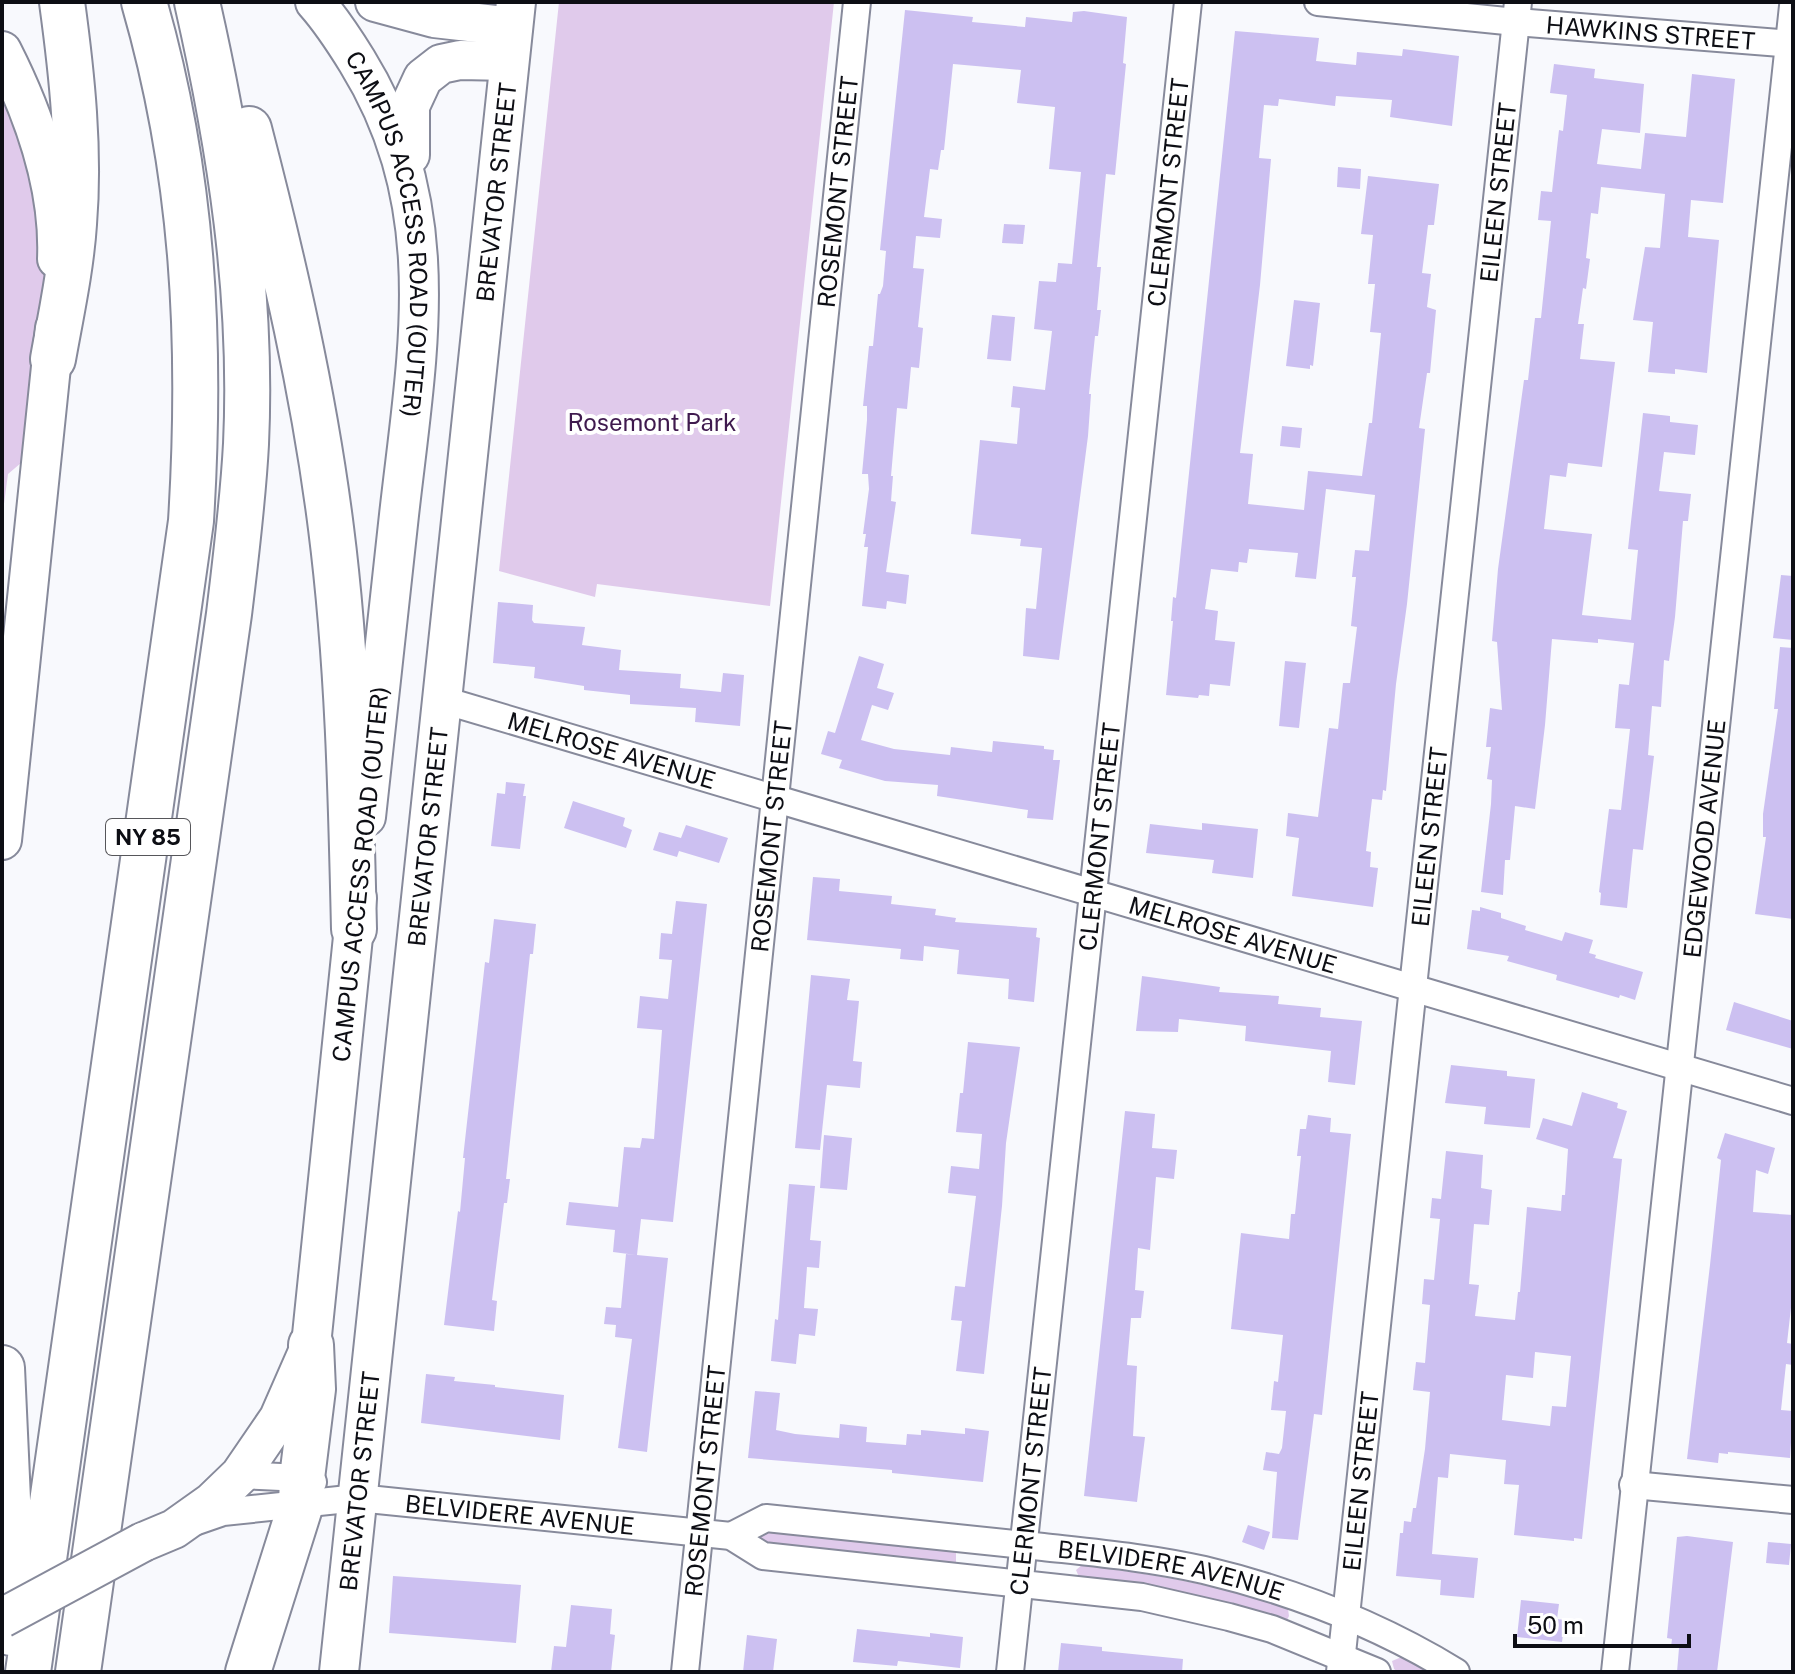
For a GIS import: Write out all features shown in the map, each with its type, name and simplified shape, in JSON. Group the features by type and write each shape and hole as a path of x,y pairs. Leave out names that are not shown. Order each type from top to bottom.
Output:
{"highway":[{"path":"53,359 70,267 76,178 73,90 62,2"},
{"name":"NY 85","path":"28,1672 192,507 197,352 192,265 169,102 144,2"},
{"name":"NY 85","path":"78,1672 229,614 246,442 246,352 237,220 218,92 197,2"},
{"path":"216,2 283,264 325,487 343,659 351,796 354,929"},
{"path":"248,1672 301,1491 313,1389 311,1345"},
{"path":"2,1368 12,1587 7,1672"}],"street":[{"name":"CAMPUS ACCESS ROAD (OUTER)","path":"2,1618 159,1536 212,1502 240,1475 279,1418 311,1345 418,347 419,250 399,149 374,90 344,39 315,2"},
{"path":"375,2 434,18 513,30"},
{"name":"ROSEMONT STREET","path":"685,1672 857,2"},
{"name":"CLERMONT STREET","path":"1010,1672 1188,2"},
{"name":"HAWKINS STREET","path":"1318,2 1517,12 1791,44"},
{"name":"EDGEWOOD AVENUE","path":"1615,1672 1793,6"},
{"name":"EILEEN STREET","path":"1341,1665 1517,12"},
{"path":"410,194 410,106 423,78 441,64 460,60 513,30"},
{"name":"BREVATOR STREET","path":"339,1672 513,30"},
{"path":"2,51 34,123 50,184 58,249 53,359 2,840"},
{"name":"MELROSE AVENUE","path":"443,700 1793,1101"},
{"name":"BELVIDERE AVENUE","path":"240,1475 301,1491 731,1536 763,1556 1142,1597 1272,1629 1341,1665 1377,1672"},
{"path":"1633,1485 1793,1500"},
{"name":"BELVIDERE AVENUE","path":"159,1536 223,1512 301,1491"},
{"name":"BELVIDERE AVENUE","path":"731,1536 766,1518 1113,1555 1203,1570 1265,1586 1346,1616 1389,1634 1456,1672"}],"green space":[{"name":"Rosemont Park","path":"559,2 834,2 770,606 597,584 595,597 499,571"},
{"path":"2,51 58,249 28,457 8,474 2,519"},
{"path":"758,1530 949,1549 956,1553 956,1563 949,1567 756,1547"},
{"path":"1082,1565 1212,1587 1288,1609 1289,1616 1286,1622 1079,1577 1076,1570"},
{"path":"1404,1656 1431,1672 1398,1672 1392,1661"}],"building":[{"path":"905,10 973,17 972,22 1025,27 1026,17 1072,22 1073,12 1127,17 1123,63 1126,64 1115,175 1106,174 1097,267 1101,267 1097,310 1101,310 1089,394 1088,436 1059,660 1023,656 1026,608 1036,609 1042,548 1020,546 1021,539 971,534 980,440 1017,444 1020,408 1011,407 1013,386 1045,390 1052,331 1034,329 1039,281 1056,282 1058,263 1072,264 1081,172 1049,169 1055,107 1017,103 1021,70 953,64 944,150 941,150 938,170 930,169 924,217 942,219 940,238 916,236 913,268 924,269 918,327 923,328 919,368 911,367 907,409 897,408 891,476 891,501 896,502 886,572 909,575 906,604 887,601 886,609 862,606 868,547 864,547 866,534 863,534 869,489 868,474 862,474 867,420 867,406 863,406 869,346 873,346 878,294 883,286 886,251 880,250"},
{"path":"1235,31 1319,38 1316,61 1356,65 1357,52 1402,56 1403,49 1459,56 1452,126 1390,117 1392,100 1336,96 1335,106 1279,99 1278,106 1264,105 1259,158 1271,159 1240,453 1253,454 1248,504 1304,510 1308,471 1362,476 1369,423 1372,423 1381,333 1370,332 1375,284 1368,284 1373,235 1361,234 1368,176 1439,184 1434,225 1428,225 1422,273 1431,274 1427,307 1436,310 1430,373 1427,373 1419,428 1425,429 1407,604 1386,791 1383,790 1382,800 1372,799 1366,851 1371,852 1370,867 1378,868 1373,907 1292,896 1299,838 1286,836 1288,813 1318,817 1329,728 1338,729 1343,683 1350,683 1357,627 1351,626 1356,577 1352,577 1355,550 1369,551 1375,495 1326,489 1316,579 1295,577 1298,553 1249,549 1247,563 1239,562 1238,572 1211,569 1205,609 1218,611 1215,640 1235,642 1230,686 1210,684 1209,696 1199,695 1198,698 1166,695 1173,597 1176,598"},
{"path":"1554,64 1595,69 1594,78 1644,84 1640,133 1602,129 1597,164 1641,169 1645,133 1686,137 1692,74 1735,79 1723,203 1691,200 1688,237 1719,240 1707,373 1675,369 1675,374 1648,372 1653,322 1633,320 1645,247 1660,248 1665,194 1601,187 1598,214 1591,213 1586,258 1590,259 1578,324 1584,324 1580,359 1615,362 1602,467 1568,463 1566,477 1550,475 1544,529 1592,534 1582,615 1631,620 1638,550 1628,549 1643,413 1670,416 1670,422 1698,425 1695,455 1664,452 1659,491 1691,494 1688,521 1683,521 1675,617 1669,661 1664,660 1661,707 1652,706 1648,755 1654,756 1643,850 1633,849 1627,908 1600,905 1599,892 1609,809 1621,810 1630,729 1615,728 1619,684 1629,685 1634,643 1598,639 1598,643 1552,639 1535,809 1515,806 1510,860 1505,860 1503,895 1481,892 1491,804 1492,780 1487,779 1491,747 1486,747 1490,708 1502,710 1497,642 1492,641 1498,569 1524,380 1528,380 1535,318 1541,318 1551,221 1538,220 1541,191 1552,192 1559,130 1563,131 1567,95 1550,93"},
{"path":"1338,167 1361,169 1360,189 1337,187"},
{"path":"1004,224 1025,225 1023,244 1002,243"},
{"path":"1294,300 1320,303 1313,366 1310,365 1310,369 1286,366"},
{"path":"992,315 1015,317 1011,361 987,359"},
{"path":"1282,426 1302,428 1300,448 1280,446"},
{"path":"1781,575 1793,576 1793,640 1773,638"},
{"path":"498,602 533,605 534,623 585,627 582,645 621,650 619,670 681,674 680,688 721,692 723,673 744,675 740,726 695,722 696,708 630,704 630,695 584,690 584,686 534,678 535,667 493,663"},
{"path":"1780,647 1793,648 1793,919 1755,914 1766,837 1763,837 1763,814 1778,709 1774,709"},
{"path":"859,656 884,664 877,688 894,693 888,710 872,705 861,740 894,749 950,755 951,747 992,752 993,741 1044,746 1044,749 1054,750 1053,760 1060,760 1053,820 1027,818 1028,810 937,796 938,785 885,781 839,768 842,760 821,754 828,731 835,733"},
{"path":"1285,661 1306,663 1299,728 1279,726"},
{"path":"506,782 525,784 520,849 491,846 497,793 505,794"},
{"path":"573,801 625,818 623,826 632,830 626,848 564,828"},
{"path":"1202,823 1258,829 1253,878 1212,873 1214,860 1146,853 1150,824 1202,830"},
{"path":"686,825 728,838 719,863 679,851 677,857 653,850 659,832 681,838"},
{"path":"813,877 840,879 839,891 892,896 891,904 936,909 935,915 956,918 955,922 1037,928 1036,937 1040,938 1034,1002 1008,999 1009,979 957,974 959,950 924,946 923,961 900,959 901,949 807,940"},
{"path":"676,901 707,904 673,1222 641,1219 637,1255 668,1258 647,1452 618,1448 632,1339 615,1337 616,1325 604,1324 606,1307 621,1308 626,1254 636,1255 613,1252 615,1230 566,1225 569,1202 618,1207 624,1147 640,1148 642,1138 654,1139 662,1030 637,1028 640,996 668,999 672,960 659,959 661,933 672,934"},
{"path":"1480,907 1501,913 1501,918 1526,926 1525,930 1562,941 1565,932 1593,940 1589,953 1596,955 1595,958 1643,972 1635,1000 1556,980 1557,975 1507,961 1509,956 1467,949 1472,910 1480,911"},
{"path":"494,919 536,924 533,954 530,954 506,1179 510,1179 507,1203 504,1203 492,1300 497,1301 494,1331 444,1325 460,1212 485,962 489,963"},
{"path":"811,975 850,979 847,1000 859,1001 853,1061 862,1062 860,1088 827,1085 820,1150 795,1148"},
{"path":"1142,976 1220,987 1219,992 1279,996 1278,1004 1321,1008 1320,1017 1362,1021 1355,1085 1328,1082 1331,1051 1245,1041 1246,1026 1179,1019 1178,1032 1136,1031"},
{"path":"1734,1002 1793,1021 1793,1049 1726,1030"},
{"path":"968,1042 1020,1047 1006,1143 984,1374 956,1371 962,1321 951,1320 955,1286 965,1287 976,1196 948,1193 951,1166 979,1169 982,1134 956,1132"},
{"path":"1451,1065 1507,1071 1507,1076 1535,1079 1530,1128 1484,1124 1486,1107 1445,1103"},
{"path":"1582,1092 1618,1103 1617,1108 1627,1111 1613,1158 1622,1159 1582,1539 1574,1538 1574,1541 1514,1535 1519,1485 1504,1484 1506,1460 1450,1454 1448,1478 1438,1477 1432,1554 1478,1558 1474,1598 1440,1595 1441,1580 1396,1576 1400,1533 1403,1533 1404,1521 1411,1522 1413,1508 1416,1508 1425,1449 1430,1392 1413,1390 1416,1362 1425,1363 1430,1305 1422,1304 1424,1279 1434,1280 1440,1219 1430,1218 1432,1198 1441,1199 1446,1151 1483,1155 1481,1188 1492,1190 1489,1225 1474,1224 1469,1284 1479,1285 1475,1316 1515,1320 1527,1207 1561,1211 1562,1195 1565,1195 1568,1149 1536,1139 1543,1118 1572,1126","holes":["1535,1352 1571,1356 1566,1407 1552,1406 1550,1426 1502,1420 1506,1375 1533,1378"]},
{"path":"1125,1111 1155,1114 1152,1148 1177,1150 1174,1179 1156,1177 1150,1250 1138,1248 1135,1290 1144,1291 1141,1318 1131,1318 1127,1365 1137,1366 1133,1436 1145,1437 1137,1502 1084,1496"},
{"path":"1308,1115 1331,1118 1330,1132 1351,1134 1322,1415 1314,1414 1298,1540 1272,1538 1277,1472 1263,1470 1266,1452 1279,1454 1282,1448 1286,1411 1271,1410 1274,1381 1278,1382 1283,1335 1231,1329 1241,1233 1289,1239 1301,1156 1297,1156 1300,1129 1306,1129"},
{"path":"1725,1133 1775,1148 1768,1174 1756,1170 1753,1212 1793,1215 1793,1290 1787,1343 1793,1344 1793,1365 1786,1364 1781,1410 1793,1411 1790,1458 1728,1452 1719,1453 1718,1463 1687,1459 1721,1160 1717,1158"},
{"path":"824,1135 852,1138 847,1190 820,1188"},
{"path":"789,1184 815,1186 810,1240 821,1241 819,1268 807,1267 804,1308 818,1309 815,1336 799,1334 796,1364 771,1361 775,1319 778,1320"},
{"path":"426,1374 455,1377 454,1381 564,1395 560,1440 421,1423"},
{"path":"755,1391 780,1393 776,1430 795,1434 839,1438 840,1424 867,1427 866,1442 906,1445 907,1434 921,1435 921,1430 965,1434 965,1428 989,1431 983,1482 892,1473 892,1470 748,1458"},
{"path":"1248,1525 1270,1532 1264,1550 1242,1542"},
{"path":"1677,1537 1733,1542 1717,1672 1677,1672 1679,1648 1671,1647 1672,1639 1667,1638"},
{"path":"1768,1542 1791,1544 1789,1565 1766,1563"},
{"path":"393,1576 521,1585 516,1643 389,1633"},
{"path":"1521,1600 1559,1604 1557,1619 1565,1620 1562,1642 1517,1637"},
{"path":"571,1605 612,1609 610,1634 615,1635 611,1672 551,1672 554,1646 566,1647"},
{"path":"857,1629 930,1637 930,1633 963,1637 960,1668 898,1661 897,1666 853,1662"},
{"path":"747,1635 777,1639 773,1672 743,1672"},
{"path":"1061,1643 1102,1647 1102,1651 1183,1659 1182,1672 1058,1672"}]}
